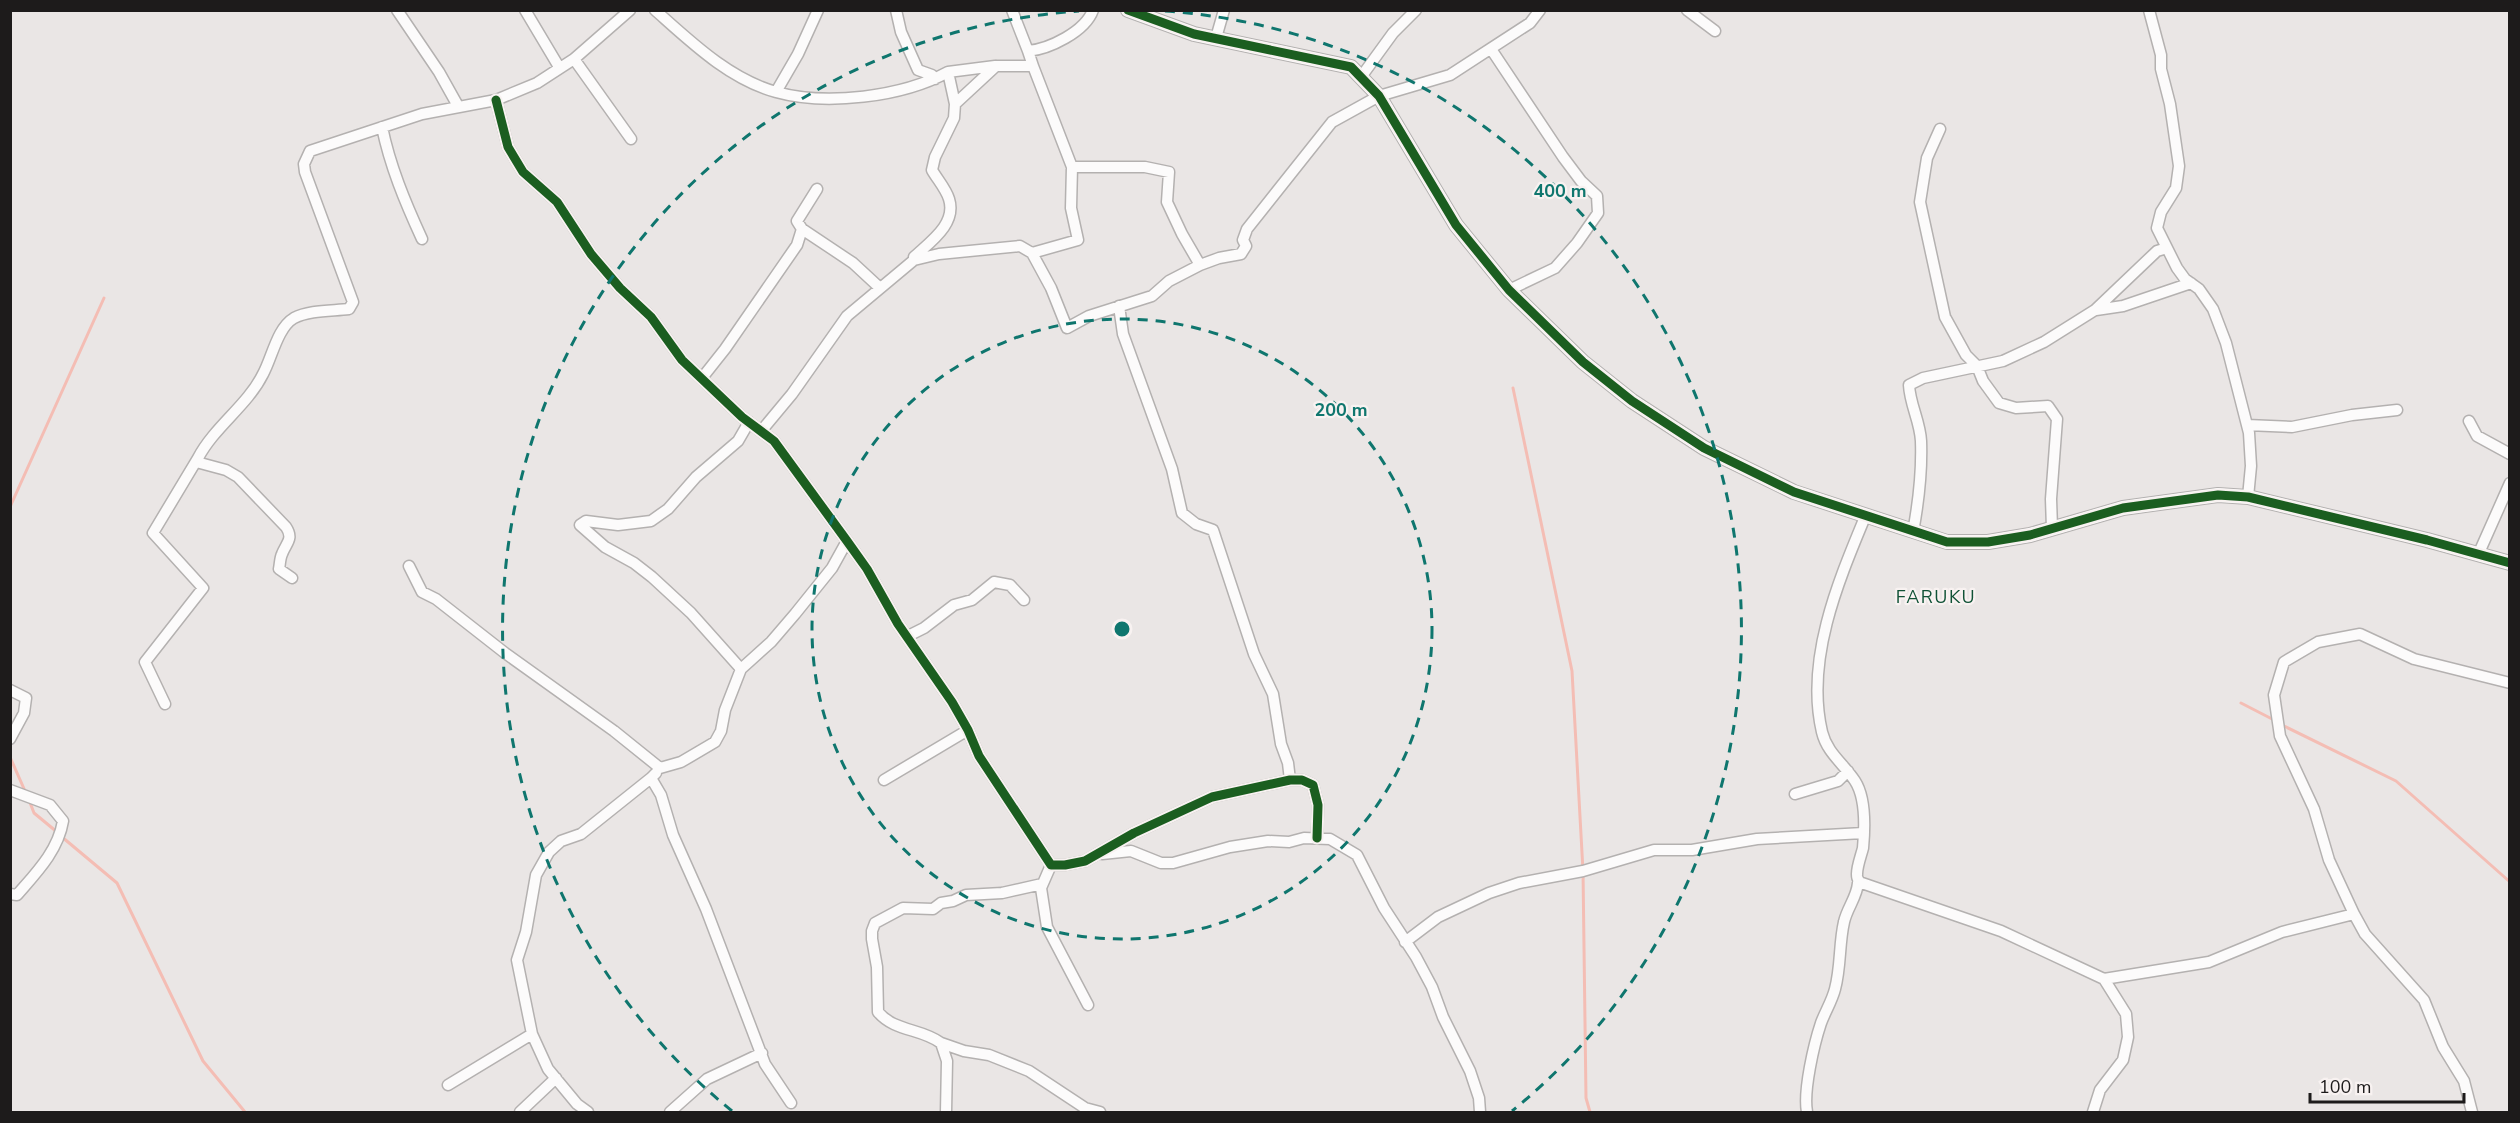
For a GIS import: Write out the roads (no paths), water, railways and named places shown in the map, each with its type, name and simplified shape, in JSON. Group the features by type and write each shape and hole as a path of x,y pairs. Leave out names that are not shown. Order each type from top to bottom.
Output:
{"street":[{"path":"397,10 440,72 458,106"},
{"path":"525,10 559,67"},
{"path":"165,704 145,662 203,588 153,533 215,430 262,376 283,329 293,319 307,314 349,309 353,302 312,193 304,165 310,151 422,114 496,100 537,83 574,59 630,10"},
{"path":"655,10 701,51 754,86 813,98 871,95 908,89 948,72 996,66 1033,66"},
{"path":"776,92 798,54 818,10"},
{"path":"896,10 901,32 918,70 932,75 935,79"},
{"path":"1012,10 1072,167 1071,208 1078,240 1032,253"},
{"path":"1028,51 1043,49 1081,29 1093,10"},
{"path":"1128,10 1194,33 1351,67 1379,96 1456,225 1509,290 1583,362 1632,400 1704,448 1794,492 1947,542 1988,542 2052,528 2122,508 2218,495 2248,497 2427,540 2510,563"},
{"path":"1216,38 1224,10"},
{"path":"1361,77 1393,33 1416,10"},
{"path":"762,430 792,394 847,316 914,260 939,254 1020,246 1032,253 1051,288 1067,328 1089,316 1152,296 1169,281 1200,265 1240,254 1245,246 1243,240 1247,229 1332,122 1379,96 1450,75 1530,23 1540,10"},
{"path":"1687,10 1715,31"},
{"path":"2149,10 2161,55 2179,166 2176,188 2161,212 2157,228 2177,268 2207,300 2223,335 2247,425 2252,466 2248,497"},
{"path":"1491,49 1563,157 1581,181 1597,196 1598,213 1577,243 1555,268 1509,290"},
{"path":"574,59 631,138"},
{"path":"955,104 996,66"},
{"path":"914,260 914,257 947,224 951,210 948,198 932,170 935,158 954,118 955,104 948,72"},
{"path":"496,100 508,147 523,172 557,202 591,254 620,288 651,317 682,360 749,422 774,441 847,541 968,730 979,756 1051,865"},
{"path":"382,127 387,152 397,181 422,239"},
{"path":"1940,129 1927,158 1920,202 1945,316 1966,355 1977,366 1983,381 1999,403 2016,408 2048,406 2058,419 2051,499 2052,528"},
{"path":"1072,167 1145,167 1169,172 1167,202 1200,265"},
{"path":"818,189 797,221 802,229 853,263 879,288"},
{"path":"702,378 725,349 797,245 802,229"},
{"path":"1913,532 1918,504 1921,442 1909,385 1923,378 2003,361 2044,342 2096,310 2157,251 2167,248"},
{"path":"2096,310 2123,306 2191,283"},
{"path":"1119,306 1123,334 1172,469 1182,513 1196,524 1213,530 1254,654 1273,694 1281,744 1288,763 1290,780"},
{"path":"2247,425 2292,427 2352,415 2397,410"},
{"path":"2469,421 2477,436 2510,454"},
{"path":"741,669 691,613 652,577 634,563 604,547 580,525 586,521 618,525 651,520 668,509 696,477 738,441 749,422"},
{"path":"198,458 200,463 226,470 238,477 286,527 290,541 281,555 279,569 292,578"},
{"path":"2478,555 2510,483"},
{"path":"1807,1113 1809,1083 1820,1025 1835,990 1844,920 1859,882 1857,874 1863,833 1861,796 1848,771 1831,753 1822,734 1817,697 1820,660 1829,620 1848,557 1865,517"},
{"path":"588,1113 577,1104 548,1069 532,1034 517,960 526,932 536,875 549,852 561,841 581,834 651,778 660,768 681,762 715,742 721,731 725,710 741,669 771,642 795,615 832,568 847,541"},
{"path":"409,566 422,592 436,599 498,648 614,731 660,768"},
{"path":"908,636 924,628 954,605 972,600 994,582 1010,585 1024,600"},
{"path":"2472,1113 2464,1081 2443,1047 2424,1000 2365,934 2329,861 2314,809 2280,736 2274,695 2284,662 2318,642 2360,634 2414,659 2510,683"},
{"path":"10,690 26,698 24,713 10,739"},
{"path":"884,780 968,730"},
{"path":"1795,794 1839,781 1848,771"},
{"path":"651,778 661,795 673,836 706,909 765,1064 791,1103"},
{"path":"1051,865 1085,861 1134,833 1165,821 1212,797 1290,780 1302,780 1313,785 1318,805 1317,838"},
{"path":"10,790 50,805 63,821 61,835 41,867 17,895 10,894"},
{"path":"1405,942 1438,917 1489,893 1519,882 1583,871 1654,850 1692,850 1757,839 1863,833"},
{"path":"1096,855 1131,851 1161,863 1173,863 1230,847 1268,841 1289,842 1304,837 1330,839 1357,855 1384,909 1416,957 1432,987 1443,1017 1470,1071 1479,1098 1480,1113"},
{"path":"1051,865 1042,884 1047,927 1088,1005"},
{"path":"1859,882 2001,931 2104,979 2126,1014 2128,1037 2123,1060 2100,1090 2093,1113"},
{"path":"1042,884 1002,893 966,895 953,902 941,903 933,909 903,908 875,923 872,939 877,967 878,1012 894,1025 918,1030 941,1043 964,1051 989,1055 1029,1071 1085,1108 1100,1113"},
{"path":"2104,979 2209,962 2282,932 2355,914"},
{"path":"448,1085 532,1034"},
{"path":"941,1043 947,1061 946,1113"},
{"path":"670,1113 707,1079 762,1053"},
{"path":"520,1113 556,1078"}],"waterway":[{"path":"10,507 104,298"},
{"path":"1513,388 1572,671 1583,871 1586,1098 1590,1112"},
{"path":"2241,703 2274,720"},
{"path":"2282,725 2396,781 2510,882"},
{"path":"10,757 25,791"},
{"path":"29,800 34,813 57,832"},
{"path":"62,837 117,883 203,1061 245,1112"}],"district":[{"name":"FARUKU","path":"1936,597"}]}
